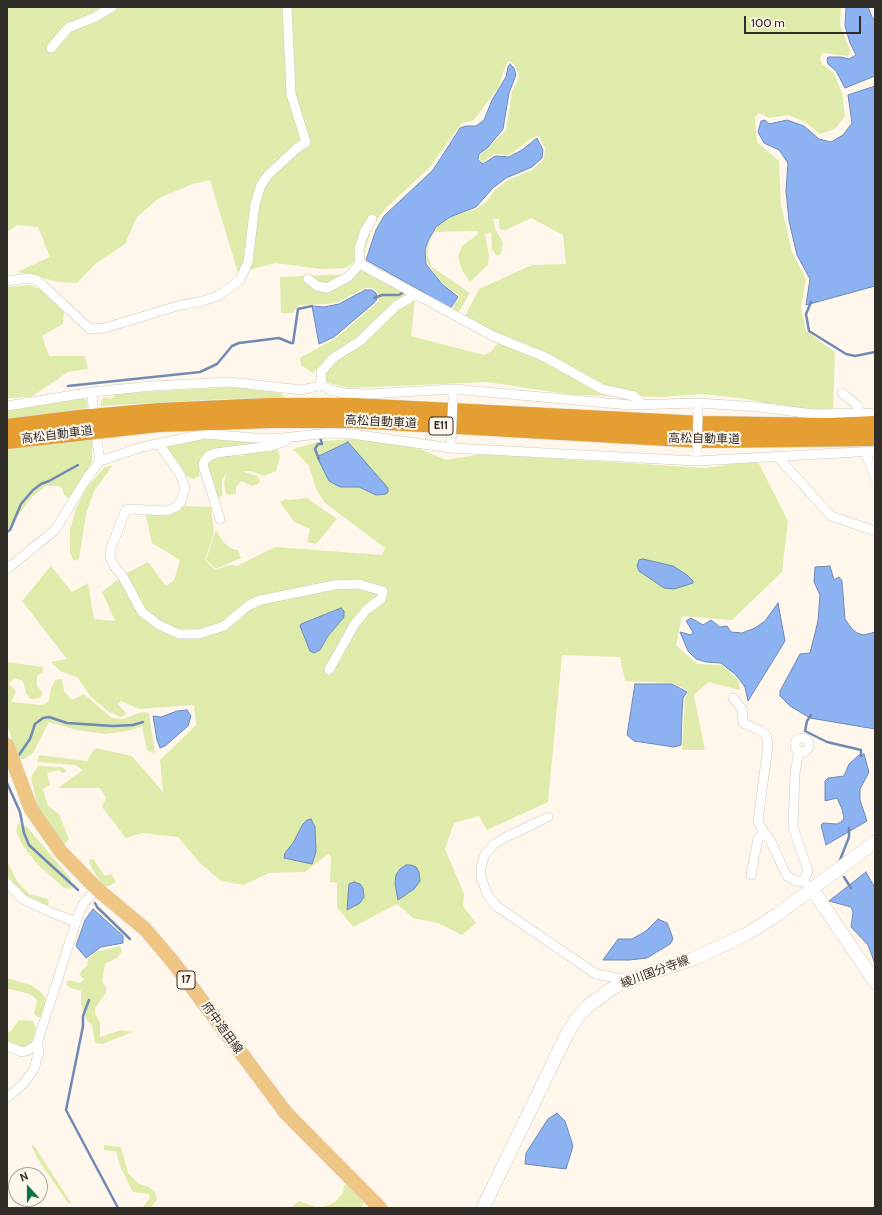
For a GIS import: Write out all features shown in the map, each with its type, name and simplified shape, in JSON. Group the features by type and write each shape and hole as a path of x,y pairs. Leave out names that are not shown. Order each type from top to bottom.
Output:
{"highway":[{"name":"高松自動車道","path":"7,427 79,418 160,411 270,406 354,406 701,424 829,426 875,424"},
{"name":"高松自動車道","path":"7,441 158,424 270,420 353,420 702,440 875,438"}],"main road":[{"name":"府中造田線","path":"7,745 25,795 39,823 61,852 97,888 145,929 173,962 286,1113 380,1208"},
{"name":"綾川国分寺線","path":"482,1208 567,1034 577,1018 594,1001 611,989 633,982 721,947 778,914 808,885 875,842"},
{"path":"808,885 875,982"}],"street":[{"path":"51,48 68,28 95,17 112,7"},
{"path":"7,280 29,278 37,280 90,329 105,328 177,306 218,296 240,280 248,262 255,204 261,185 268,175 296,149 306,142 291,94 287,7"},
{"path":"308,279 317,286 327,288 348,277 360,264 359,250 364,233 372,219"},
{"path":"360,264 493,336 545,357 602,389 634,396 642,403"},
{"path":"322,386 321,372 333,358 360,341 396,306 409,291"},
{"path":"7,406 92,392 152,386 228,382 302,390 322,386 330,390 345,393 453,393 630,405 642,403 698,407 759,407 813,414 875,413"},
{"path":"92,392 93,407"},
{"path":"451,445 453,393"},
{"path":"842,393 857,405 859,411"},
{"path":"697,457 698,407"},
{"path":"7,569 55,530 100,461 142,447 205,434 255,438 285,438 328,433 352,434 451,445 697,457 777,456 875,451"},
{"path":"220,519 203,465 205,460 209,456 216,453 271,446 285,442 285,438"},
{"path":"97,442 100,461"},
{"path":"159,444 180,474 184,488 181,502 176,507 167,511 128,509 125,512 111,548 110,557 142,612 159,625 178,634 199,634 224,626 249,605 261,600 334,585 358,584 383,591 381,599 366,610 354,625 329,670"},
{"path":"865,452 875,477"},
{"path":"777,456 832,516 875,531"},
{"path":"733,698 737,700 742,709 743,723 766,735 768,745 758,821 770,840 787,876 808,885 808,871 793,827 795,773 799,751"},
{"path":"548,817 504,838 494,844 485,854 481,867 481,876 487,894 496,906 596,974 633,982"},
{"path":"751,875 758,838 764,832"},
{"path":"7,883 23,899 76,922"},
{"path":"7,1098 24,1083 34,1069 39,1051 37,1044 76,922 83,904 97,888"},
{"path":"7,1046 22,1052 29,1050 37,1044"}],"green space":[{"path":"7,7 841,7 840,25 850,50 848,56 823,53 820,58 822,64 834,73 842,93 845,116 835,129 820,134 805,122 788,115 769,118 759,113 755,118 757,142 779,161 781,205 792,252 806,279 801,307 806,331 835,352 833,410 789,408 747,399 702,394 663,397 573,395 487,382 348,388 326,382 325,373 347,352 364,344 400,308 415,300 411,336 484,355 492,351 502,336 464,318 479,289 532,265 566,264 563,235 531,218 506,230 499,229 499,219 493,219 495,228 503,243 501,254 497,256 492,249 491,232 485,234 489,255 488,265 470,282 462,270 458,257 462,246 478,234 478,231 435,232 429,245 427,255 432,267 470,293 458,313 452,310 460,296 442,283 427,262 426,251 436,228 451,217 478,208 486,202 495,190 508,180 532,170 544,159 545,148 539,136 533,137 509,155 494,154 483,162 480,160 480,155 506,130 512,92 519,77 515,65 509,61 505,67 498,88 474,120 462,123 430,167 386,208 373,225 364,254 346,268 321,269 275,263 238,273 210,180 193,184 159,198 137,217 125,244 95,264 77,283 59,282 17,272 50,257 38,227 17,225 7,232"},
{"path":"361,268 409,295 350,344 332,353 313,373 301,365 300,358 336,338 379,301 377,292 373,288 365,288 338,302 298,305 293,313 281,313 280,277 351,274"},
{"path":"29,285 40,289 64,312 63,324 42,336 49,356 85,356 88,369 68,372 31,397 7,398 7,287"},
{"path":"232,387 270,391 283,394 285,398 224,399 100,406 102,399 105,397 111,399 116,394"},
{"path":"83,397 87,401 88,408 7,419 7,410"},
{"path":"209,437 276,441 223,448 200,465 199,476 193,479 184,475 164,448 169,444"},
{"path":"354,439 375,440 420,449 446,460 482,454 706,468 757,460 788,521 782,572 732,620 682,616 676,645 697,664 722,665 739,681 740,690 708,682 694,695 705,750 682,750 685,699 688,691 673,683 625,681 620,657 562,655 548,802 487,830 479,816 454,823 445,849 464,894 463,906 476,923 462,935 438,923 413,918 397,904 353,927 337,907 337,883 330,882 331,857 328,854 305,872 269,873 244,885 221,881 199,862 178,837 142,833 126,838 102,807 106,798 100,788 58,788 83,770 75,765 37,762 39,755 87,761 95,748 132,756 163,792 160,760 196,725 194,705 139,709 121,701 118,704 127,714 121,717 109,712 90,696 78,678 60,671 51,662 67,659 22,601 51,566 72,592 88,583 94,619 115,621 102,592 125,574 148,562 166,586 174,580 180,560 152,543 145,512 182,506 211,507 214,533 205,560 215,570 230,565 237,566 275,547 382,555 385,548 325,503 316,489 309,466 293,449 322,441","holes":["348,442 364,463 376,495 359,487 340,487","337,609 335,626 320,650 314,653 301,624","299,834 288,860 284,856"]},
{"path":"92,440 92,462 69,498 64,495 62,488 58,486 46,486 33,496 7,530 7,449"},
{"path":"271,449 278,450 280,457 276,471 264,476 251,471 244,471 257,476 260,481 258,484 253,486 241,481 236,487 236,494 226,495 224,482 227,473 222,481 222,496 218,498 207,469 207,463 213,456 225,454 243,456 249,452"},
{"path":"113,465 94,491 86,514 79,559 74,561 70,553 70,530 76,509 86,488 105,467"},
{"path":"307,498 337,519 316,544 307,542 310,529 294,522 280,502 286,499"},
{"path":"216,530 223,542 232,549 238,550 241,558 216,569 206,560"},
{"path":"7,662 42,667 43,672 37,676 37,686 43,693 40,698 31,699 26,693 23,681 14,678 9,684 16,691 11,702 42,705 49,701 51,688 55,680 62,679 64,691 72,700 84,694 112,718 123,719 142,712 149,713 155,754 147,750 142,727 105,734 76,730 49,722 33,753 24,759 18,759 7,724"},
{"path":"38,766 62,767 67,771 62,773 59,770 47,773 50,785 43,789 48,806 59,814 69,839 65,844 57,839 38,809 31,777"},
{"path":"18,823 27,827 71,879 71,889 64,888 38,865 23,846 16,831"},
{"path":"90,859 93,859 105,876 111,874 116,882 109,886 103,887 89,863"},
{"path":"7,861 17,881 29,894 48,899 49,904 45,906 23,894 11,881 7,874"},
{"path":"120,946 122,951 118,957 105,964 102,982 106,987 106,993 95,1008 95,1013 100,1023 100,1037 121,1030 133,1032 102,1044 95,1043 92,1025 86,1019 81,1004 81,991 70,988 66,984 68,980 80,983 84,979 79,975 87,966 88,959 96,952"},
{"path":"7,978 31,985 42,993 46,999 44,1013 39,1018 34,1014 37,1000 30,994 9,989 7,990"},
{"path":"19,1020 33,1021 36,1028 32,1043 21,1048 7,1043 7,1031 10,1032"},
{"path":"31,1144 36,1148 71,1203 68,1203 48,1174 48,1167 43,1167 37,1158"},
{"path":"104,1145 121,1147 128,1173 139,1184 149,1187 155,1192 157,1200 150,1208 142,1208 150,1198 149,1194 133,1192 120,1166 116,1151 104,1150"},
{"path":"352,1183 366,1197 361,1208 318,1208 335,1202 343,1193 344,1185"},
{"path":"299,1201 318,1208 291,1208"}],"water":[{"path":"846,7 868,7 872,17 875,20 875,76 845,88 836,71 828,64 827,60 828,57 841,57 849,59 856,55 850,43 845,26"},
{"path":"510,64 514,68 516,75 509,93 503,129 488,147 479,154 478,160 483,164 495,156 509,157 522,150 537,138 543,150 542,158 532,167 506,178 493,188 476,207 450,217 436,227 425,250 426,264 442,284 458,297 450,309 427,297 425,293 366,260 376,230 384,216 433,170 460,128 466,126 476,126 484,120 492,100 506,77"},
{"path":"875,86 875,286 806,305 810,279 797,255 789,221 786,191 788,163 779,150 764,143 758,132 761,121 765,120 769,124 787,120 804,126 819,139 831,142 843,135 852,123 848,95"},
{"path":"365,290 372,290 376,293 377,299 374,303 334,337 319,344 312,306 324,307 339,304"},
{"path":"348,442 388,488 388,492 386,494 376,495 359,487 340,487 329,481 317,457"},
{"path":"643,559 673,566 687,575 693,583 674,589 664,588 639,571 637,566 639,560"},
{"path":"830,566 834,580 839,577 842,581 845,619 857,633 864,635 875,632 875,729 810,718 790,706 780,696 780,691 800,654 810,653 818,621 820,595 814,582 815,567"},
{"path":"778,603 785,641 748,701 745,687 736,675 721,663 706,662 696,659 688,651 680,632 691,635 693,632 686,621 691,618 703,625 711,620 720,627 727,626 731,632 742,633 755,628 765,621"},
{"path":"341,608 344,611 344,617 328,636 320,650 314,653 310,651 300,626 301,624"},
{"path":"635,684 672,684 687,692 683,698 681,745 674,747 634,741 627,735"},
{"path":"187,710 191,716 188,726 165,746 160,748 157,740 153,716 161,717 177,711"},
{"path":"864,754 869,772 860,789 860,800 867,821 826,845 821,825 823,823 837,824 844,818 837,798 825,801 825,781 828,778 844,776 849,764 859,755"},
{"path":"311,819 315,827 316,852 312,864 284,858 285,853 293,843 303,824 307,820"},
{"path":"406,865 416,867 419,872 420,881 414,889 398,900 395,883 396,875 400,869"},
{"path":"866,872 875,888 875,964 868,945 851,927 853,912 851,907 829,901"},
{"path":"354,882 360,884 363,888 364,897 360,903 347,910 349,884"},
{"path":"93,909 123,936 123,943 101,947 86,958 76,946 85,920"},
{"path":"658,919 667,923 673,939 670,944 647,958 603,960 618,939 632,939 646,931"},
{"path":"557,1113 565,1121 573,1146 566,1169 525,1164 526,1153 548,1119"}],"waterway":[{"path":"374,298 382,295 399,295 405,291"},
{"path":"811,302 806,314 809,331 846,354 855,356 875,352"},
{"path":"68,386 200,372 217,364 232,346 239,343 279,338 293,343 298,309 312,306"},
{"path":"319,459 315,449 318,444 322,444 320,437"},
{"path":"7,532 10,530 21,504 33,490 41,484 78,465"},
{"path":"811,715 807,721 805,731 827,742 861,750 861,756"},
{"path":"19,755 30,739 35,724 43,718 49,717 67,723 113,726 133,725 143,722"},
{"path":"7,783 20,812 24,833 29,845 78,890"},
{"path":"840,860 849,837 849,828"},
{"path":"844,877 851,888"},
{"path":"95,903 97,907 130,939"},
{"path":"89,1000 83,1016 83,1026 66,1110 118,1208"}]}
